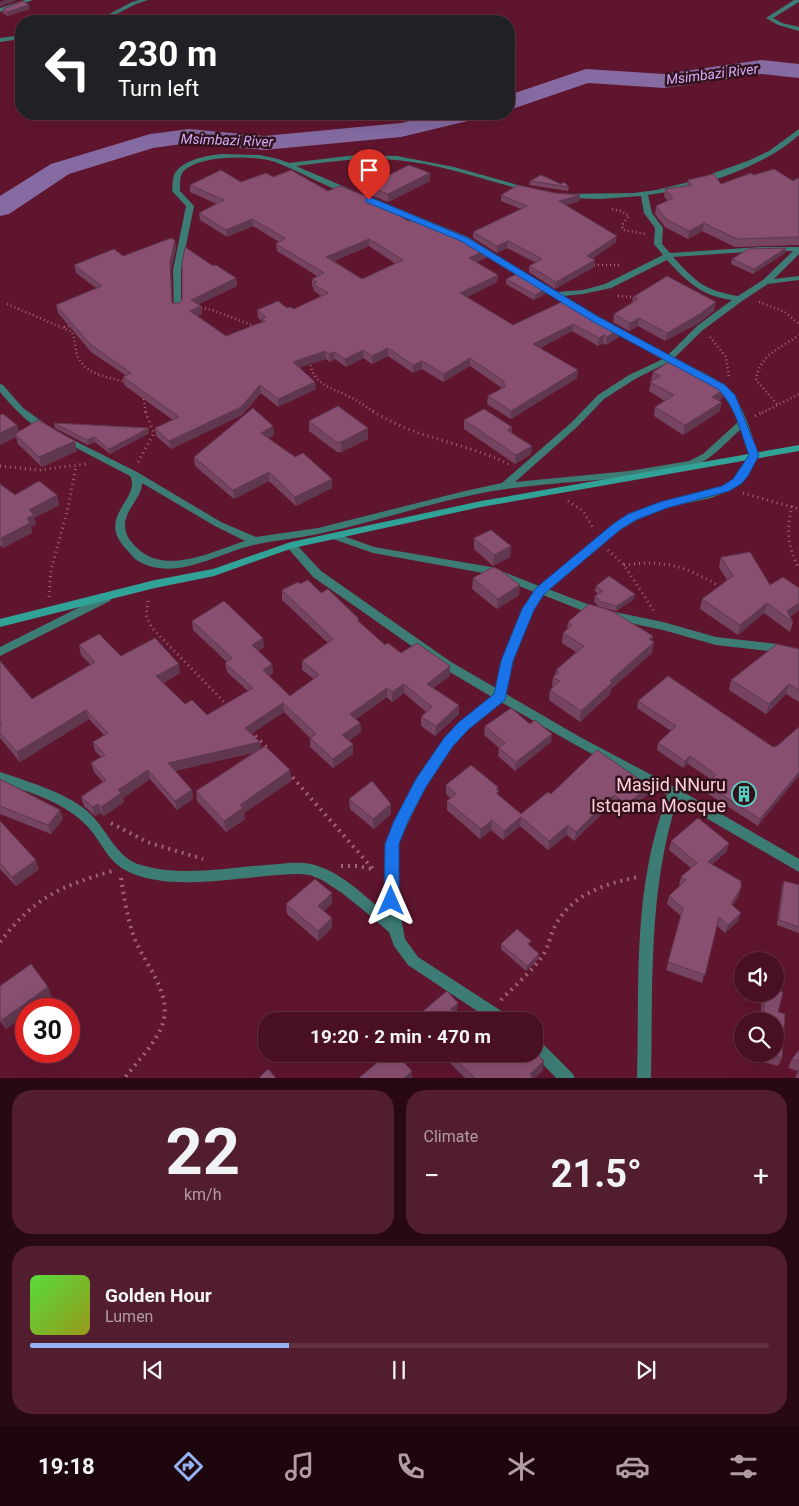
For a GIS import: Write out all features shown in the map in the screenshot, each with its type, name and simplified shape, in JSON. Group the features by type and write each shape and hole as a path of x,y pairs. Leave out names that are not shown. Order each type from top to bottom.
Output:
{"street":[{"path":"0,10 30,0"},
{"path":"111,15 134,3 145,0"},
{"path":"798,0 769,18 780,24 799,29"},
{"path":"0,40 15,38"},
{"path":"560,195 580,197 644,194 681,186 738,167 784,145 799,131"},
{"path":"177,308 177,270 190,206 176,191 177,176 183,168 208,158 260,157 290,165 354,194"},
{"path":"290,165 357,157 397,158 451,168 537,191"},
{"path":"644,194 648,213 659,228 658,244 668,256 698,285 710,293 739,299"},
{"path":"369,200 464,239 580,309"},
{"path":"556,294 583,292 608,286 668,256 686,253 779,248 799,249"},
{"path":"505,486 575,424 601,397 632,377 669,359 700,328 766,282 799,249"},
{"path":"766,282 799,278"},
{"path":"603,323 721,387 730,395 754,455"},
{"path":"0,387 20,410 52,433 108,460 218,524 255,541"},
{"path":"134,474 137,480 136,488 123,512 120,525 123,540 139,556 157,564 176,565 205,558 255,541 328,529 465,494 505,486 638,472 691,464 706,456 742,423"},
{"path":"0,623 155,584 214,572 292,545 481,504 799,448"},
{"path":"490,1011 414,961 399,942 394,930 391,878 392,844 421,783 433,764 454,736 483,709 500,697 507,661 528,609 540,591 599,541 632,517 648,510 726,489 740,478 754,455"},
{"path":"334,536 373,550 491,571 599,613 663,626 716,641 777,648 799,654"},
{"path":"292,545 317,574 447,664 500,697 674,792 799,866"},
{"path":"0,652 111,595"},
{"path":"0,776 58,800 81,814 92,822 110,851 122,862 137,870 186,876 284,869 314,870 345,889 394,930"},
{"path":"644,1078 644,997 656,852 665,816 674,792"},
{"path":"543,1054 568,1078"}],"path":[{"path":"606,208 627,214 629,218 622,225 623,230 658,236"},
{"path":"616,296 639,298"},
{"path":"739,299 768,304 785,312 799,324"},
{"path":"7,304 72,332 76,340 76,351 85,365 103,377 134,385"},
{"path":"177,308 200,307 262,329"},
{"path":"64,328 79,323"},
{"path":"700,328 726,356 730,395"},
{"path":"777,404 756,380 756,371 766,356 799,335"},
{"path":"307,356 310,361 312,375 317,381 358,401 391,423 489,454 521,472"},
{"path":"134,474 138,460 154,433 146,411 144,397 140,390"},
{"path":"742,423 799,394"},
{"path":"0,466 39,470 108,460"},
{"path":"62,607 49,599 49,586 76,466"},
{"path":"726,489 799,509"},
{"path":"556,490 582,511 592,524 599,541 624,564 663,626"},
{"path":"792,506 786,538 790,553 799,569"},
{"path":"624,564 646,562 674,563 686,567 717,585"},
{"path":"155,584 144,608 146,618 152,628 232,711"},
{"path":"248,728 269,751"},
{"path":"287,770 373,869"},
{"path":"81,814 105,820 147,842 211,862"},
{"path":"314,870 332,866 357,866 373,869 391,878"},
{"path":"0,942 13,925 38,900 65,885 120,869 133,934 160,987 165,1002 164,1020 145,1051 124,1078"},
{"path":"490,1011 537,964 545,953 554,927 573,902 590,890 654,874"}],"building":[{"path":"23,1 29,5 7,12 3,9"},
{"path":"409,165 430,173 388,194 367,186"},
{"path":"774,169 793,181 799,179 799,237 737,239 704,223 689,231 666,219 656,206 673,198 665,189 692,185 688,180 714,174 721,184 751,173 754,175"},
{"path":"221,170 241,182 266,173 273,177 291,170 328,191 340,186 376,200 408,221 416,217 454,237 461,235 486,250 469,258 498,275 460,293 513,325 566,300 620,329 607,337 604,335 599,338 573,324 533,344 578,370 511,411 488,396 506,386 502,383 505,382 470,358 444,374 422,361 413,365 388,348 372,356 363,350 345,359 334,352 329,354 325,351 293,362 315,382 278,399 260,385 241,407 169,441 155,428 179,417 123,377 131,373 90,344 56,305 102,286 74,265 114,249 123,256 171,238 175,240 170,262 172,303 179,303 182,300 182,263 185,247 213,266 216,265 236,278 191,300 201,306 190,311 226,336 265,321 262,319 266,317 257,310 278,301 287,308 294,309 328,293 313,284 317,282 312,279 324,273 276,244 285,238 252,219 226,230 199,213 224,200 190,185","holes":["369,239 403,260 362,279 326,257"]},
{"path":"541,175 561,184 564,182 569,187 530,181"},
{"path":"518,185 555,193 580,195 559,201 617,236 587,256 595,260 556,282 529,266 542,259 508,241 497,246 473,232 527,206 501,195"},
{"path":"786,248 754,269 732,259 748,249"},
{"path":"519,273 546,289 535,295 506,279"},
{"path":"667,276 716,302 667,333 639,318 630,323 614,314 638,299 633,297"},
{"path":"672,360 725,389 712,397 722,402 685,425 655,407 674,395 650,382 660,376 653,372"},
{"path":"338,406 368,428 341,442 336,442 309,421"},
{"path":"253,408 273,426 261,433 295,457 303,453 332,479 295,497 269,472 233,490 194,457"},
{"path":"484,409 512,427 507,430 532,446 516,455 464,420"},
{"path":"3,414 17,425 0,433 0,415"},
{"path":"38,420 75,441 39,457 15,434"},
{"path":"54,423 149,428 109,449 94,437 87,440"},
{"path":"39,481 57,495 29,510 34,515 27,518 30,523 0,538 0,484 15,495"},
{"path":"491,530 511,546 494,555 474,538"},
{"path":"750,552 770,585 783,577 799,588 799,603 787,611 793,622 767,603 740,625 702,599 733,576 721,557"},
{"path":"493,567 520,585 498,599 473,578"},
{"path":"609,576 635,594 617,606 598,601 595,596 603,591 596,586"},
{"path":"308,580 321,593 328,589 359,619 357,620 385,645 388,643 401,653 417,643 450,666 427,684 459,705 436,726 421,717 432,707 404,684 392,692 387,688 350,714 360,723 342,735 353,744 333,759 310,738 316,734 283,703 245,728 260,742 168,763 192,790 175,801 148,770 118,790 121,793 101,807 98,804 93,807 81,797 106,780 91,763 105,755 93,742 108,733 86,710 17,752 0,733 0,726 2,725 0,723 0,661 32,699 95,662 79,645 99,634 121,656 155,638 179,664 156,676 185,704 192,700 207,715 253,688 225,663 232,658 192,621 224,601 263,638 252,645 272,664 263,670 290,696 319,675 302,661 333,639 282,590 298,582 300,584"},
{"path":"589,604 612,611 653,636 649,639 654,642 610,681 612,683 581,711 550,690 560,681 553,677 559,672 556,670 584,646 563,633 572,625 568,622"},
{"path":"777,644 799,649 799,690 789,684 769,704 731,680"},
{"path":"668,676 773,747 777,746 799,727 799,772 760,819 707,785 716,775 690,756 685,761 658,743 676,726 638,701"},
{"path":"511,708 530,724 535,720 552,734 516,762 499,748 505,743 485,726"},
{"path":"265,746 290,770 240,805 243,808 224,821 196,791"},
{"path":"597,750 649,786 626,805 614,795 576,832 568,825 549,841 521,817 504,831 492,820 481,829 447,801 456,794 446,785 471,765 498,787 496,789 499,791 496,793 521,814 548,792 551,794"},
{"path":"0,779 60,810 48,825 0,806"},
{"path":"372,781 391,804 373,819 349,799"},
{"path":"698,818 729,843 708,862 741,881 741,888 731,904 741,913 728,925 719,917 705,975 668,962 683,908 669,896 686,880 681,877 697,863 671,841"},
{"path":"0,821 36,860 12,877 0,863"},
{"path":"315,879 332,893 318,906 332,918 318,931 286,904"},
{"path":"784,881 799,885 799,927 779,920"},
{"path":"517,929 531,941 528,944 539,954 527,966 501,944"},
{"path":"31,964 48,987 33,998 15,998 15,1011 2,1020 0,1017 0,986"},
{"path":"447,991 458,1003 451,1009 454,1012 422,1012"},
{"path":"764,1002 780,1002 778,1012 764,1012"},
{"path":"799,1050 799,1061 792,1059"},
{"path":"378,1062 404,1062 412,1071 404,1078 359,1078"},
{"path":"458,1062 543,1062 530,1074 533,1078 475,1078"},
{"path":"268,1069 276,1078 259,1078"},
{"path":"799,1069 799,1078 795,1078"}],"waterway":[{"name":"Msimbazi River","path":"515,101 586,76 664,81 761,67 799,71"},
{"name":"Msimbazi River","path":"0,208 60,169 150,141 189,136 264,143 401,130 443,120"}],"place":[{"name":"Masjid NNuru Istqama Mosque","path":"744,794"}],"route":[{"path":"369,200 464,239 596,319 721,387 730,395 737,409 754,455 737,482 726,489 664,505 632,517 617,527 540,591 528,609 507,661 500,697 464,725 449,742 421,783 401,821 392,844 391,901"}]}
